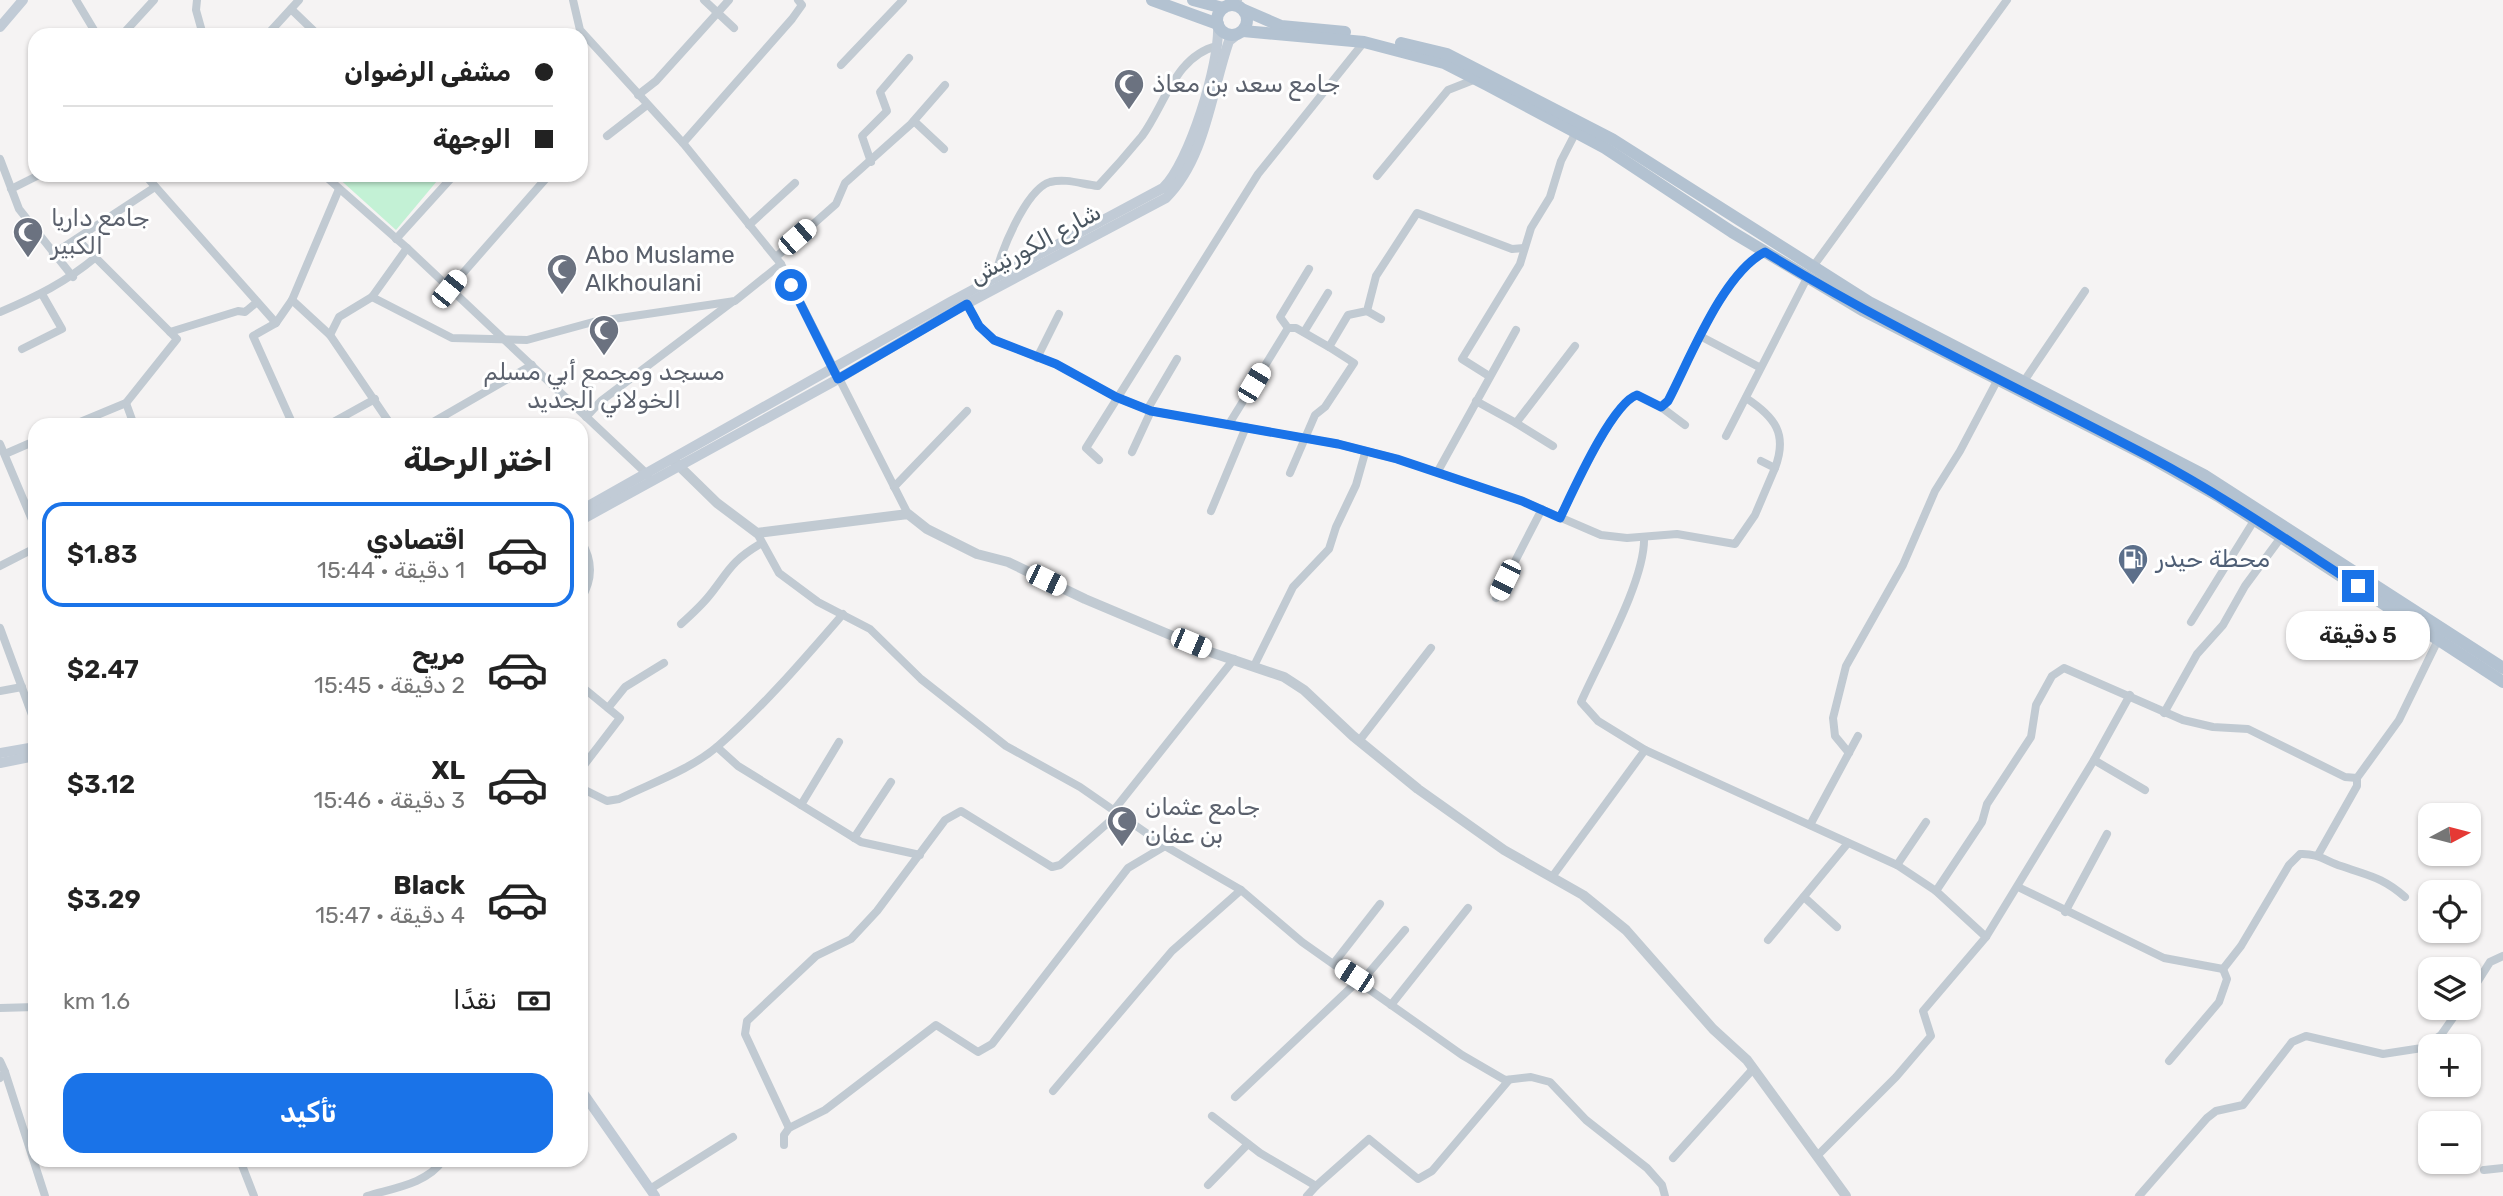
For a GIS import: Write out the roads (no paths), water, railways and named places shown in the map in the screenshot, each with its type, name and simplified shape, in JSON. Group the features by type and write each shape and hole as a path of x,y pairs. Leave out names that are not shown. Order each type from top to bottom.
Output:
{"main road":[{"path":"0,26 23,0"},
{"path":"1152,0 1218,25 1226,34 1364,42 1444,63 1612,139 1736,227 1765,252 1906,323 2220,491 2380,594 2438,640 2503,682"},
{"path":"1193,0 1235,6 1281,26 1367,34 1447,54 1485,80 1736,227 1900,331 1998,379 2021,385"},
{"path":"1218,25 1218,15 1235,6"},
{"path":"1235,6 1247,18 1240,33"},
{"name":"شارع الكورنيش","path":"835,375 995,279 1133,207 1174,178 1187,152 1217,46 1218,25"},
{"name":"شارع الكورنيش","path":"588,507 649,477 1151,207 1178,186 1195,154 1229,41 1240,33"},
{"name":"شارع الكورنيش","path":"588,516 649,477"},
{"path":"2220,491 2281,536 2503,668"},
{"path":"0,754 28,748"},
{"path":"0,763 28,757"},
{"path":"588,1100 653,1193"}],"street":[{"path":"76,0 93,28"},
{"path":"128,28 154,0"},
{"path":"197,0 196,9 202,28"},
{"path":"273,28 299,0"},
{"path":"573,0 577,28"},
{"path":"704,0 734,28"},
{"path":"638,95 656,81 729,0"},
{"path":"683,144 792,19 802,5 798,0"},
{"path":"841,65 903,0"},
{"path":"1726,436 1759,367 1810,273 2007,0"},
{"path":"290,9 310,28"},
{"path":"588,42 683,144 778,261 908,514 928,529 977,554 1008,562 1085,599 1283,677 1304,690 1359,741 1419,789 1504,850 1583,895 1626,930 1713,1029 1753,1069 1846,1196"},
{"path":"1099,460 1086,448 1116,397 1258,174 1364,42"},
{"path":"995,279 998,261 1018,216 1046,183 1065,179 1098,186 1143,134 1175,75 1206,48 1217,46"},
{"path":"872,162 862,136 887,111 880,92 908,58"},
{"path":"1377,176 1448,89 1485,80"},
{"path":"332,182 407,248 586,417 601,401 735,300 778,261 836,204 845,183 872,162 914,121 945,85"},
{"path":"607,136 647,105"},
{"path":"914,121 944,149"},
{"path":"1489,376 1462,359 1495,301 1514,276 1531,228 1550,197 1561,161 1576,132"},
{"path":"0,159 19,209 73,277"},
{"path":"11,189 28,180"},
{"path":"151,182 276,323"},
{"path":"396,239 447,182"},
{"path":"449,289 543,182"},
{"path":"749,225 795,183"},
{"path":"53,254 155,187"},
{"path":"290,418 253,336 276,323 292,300 339,189"},
{"path":"1367,311 1376,276 1417,213 1512,249 1524,248"},
{"path":"77,239 177,339 126,403 90,418"},
{"path":"330,335 339,317 372,297 407,248"},
{"path":"1661,407 1668,401 1726,289 1755,257 1765,252"},
{"path":"0,312 42,295 73,277 96,257"},
{"path":"1290,473 1315,415 1325,407 1354,363 1304,332 1288,328 1280,317 1309,269"},
{"path":"2021,385 2085,291"},
{"path":"1304,332 1328,293"},
{"path":"22,349 62,329 42,295"},
{"path":"372,297 452,338 499,337 527,340 593,322 735,300"},
{"path":"292,300 330,335 387,418"},
{"path":"170,332 238,310 245,312 257,302"},
{"path":"967,304 979,326 994,340 1149,410 1190,420 1229,424 1304,438 1438,471 1542,509 1601,535 1628,538 1677,534 1735,544 1755,515 1775,468 1782,442 1777,428 1762,409 1746,398"},
{"path":"1329,347 1348,315 1367,311 1381,319"},
{"path":"1037,358 1059,314"},
{"path":"1229,424 1288,328"},
{"path":"1438,471 1516,330"},
{"path":"1702,337 1759,367"},
{"path":"1516,423 1575,346"},
{"path":"1132,452 1149,410 1177,359"},
{"path":"440,418 532,365"},
{"path":"1849,753 1835,736 1833,718 1846,667 1903,565 1935,491 1998,379"},
{"path":"1560,518 1601,437 1629,398 1637,395 1661,407 1685,425"},
{"path":"341,418 375,399"},
{"path":"1476,401 1553,446"},
{"path":"126,403 131,418"},
{"path":"894,487 967,411"},
{"path":"588,419 649,477"},
{"path":"1211,511 1246,427"},
{"path":"0,444 28,510"},
{"path":"5,454 28,444"},
{"path":"1254,666 1293,587 1329,549 1336,527 1356,485 1365,453"},
{"path":"1762,461 1775,468"},
{"path":"675,463 759,538 772,566 788,581 818,602 870,629 921,678 1006,746 1080,787 1165,846 1241,890 1302,942 1462,1055 1509,1080 1531,1077 1550,1082 1586,1120 1647,1168 1662,1185 1665,1196"},
{"path":"1496,598 1542,509"},
{"path":"681,624 710,595 721,576 759,538 908,514"},
{"path":"2191,622 2255,519"},
{"path":"2164,713 2197,654 2223,625 2245,586 2281,536"},
{"path":"1644,537 1643,553 1631,590 1581,702 1598,722 1645,750 1896,865 1936,891 1986,937"},
{"path":"0,566 28,552"},
{"path":"588,557 591,573 588,581"},
{"path":"588,792 607,801 619,799 684,768 717,747 806,657 843,614"},
{"path":"0,628 28,704"},
{"path":"2318,855 2357,786 2357,778 2399,720 2438,640"},
{"path":"1359,741 1430,648"},
{"path":"789,1128 745,1034 747,1021 816,956 851,939 877,911 945,820 961,811 1052,867 1060,865 1116,812 1234,659"},
{"path":"608,708 625,687 664,663"},
{"path":"1936,891 1982,822 1987,804 2031,737 2036,705 2056,671 2064,668 2130,695 2164,713 2202,726 2248,729 2345,777 2357,778"},
{"path":"0,691 22,687"},
{"path":"588,692 620,718 588,760"},
{"path":"1817,1156 1896,1077 1931,1036 1923,1011 1986,937 2094,760 2130,695"},
{"path":"1810,825 1858,736"},
{"path":"801,805 839,742"},
{"path":"717,747 738,766 854,838 920,855"},
{"path":"1552,877 1645,750"},
{"path":"2094,760 2146,790"},
{"path":"854,838 891,782"},
{"path":"1896,865 1926,822"},
{"path":"2064,912 2108,834"},
{"path":"1768,940 1848,843"},
{"path":"784,1145 784,1135 789,1128 825,1110 936,1025 978,1052 992,1044 1128,868 1165,846"},
{"path":"2223,969 2241,946 2295,857 2300,854 2318,855 2340,866 2380,878 2405,897"},
{"path":"2018,887 2064,912 2164,958 2223,969"},
{"path":"1053,1091 1172,951 1241,890"},
{"path":"1804,897 1837,927"},
{"path":"1334,963 1380,904"},
{"path":"1391,1005 1468,908"},
{"path":"1235,1097 1360,981 1405,930"},
{"path":"2481,976 2490,962 2503,957"},
{"path":"2169,1061 2219,1002 2227,979 2223,969"},
{"path":"0,1008 28,1007"},
{"path":"2139,1196 2207,1118 2216,1111 2243,1105 2292,1042 2306,1036 2383,1054 2422,1048 2441,1035 2452,1020"},
{"path":"0,1061 2,1075 28,1148"},
{"path":"1673,1158 1753,1069"},
{"path":"1307,1196 1369,1139 1419,1179 1432,1171 1509,1080"},
{"path":"1212,1116 1248,1144 1316,1186"},
{"path":"653,1193 733,1137"},
{"path":"1208,1185 1248,1144"},
{"path":"35,1167 45,1196"},
{"path":"243,1167 254,1196"},
{"path":"367,1196 424,1178 436,1167"},
{"path":"2484,1170 2503,1168"}],"place":[{"name":"جامع سعد بن معاذ","path":"1129,111"},
{"name":"جامع داريا الكبير","path":"28,259"},
{"name":"Abo Muslame Alkhoulani","path":"562,296"},
{"name":"مسجد ومجمع أبي مسلم الخولاني الجديد","path":"604,357"},
{"name":"محطة حيدر","path":"2133,586"},
{"name":"جامع عثمان بن عفان","path":"1122,848"}]}
